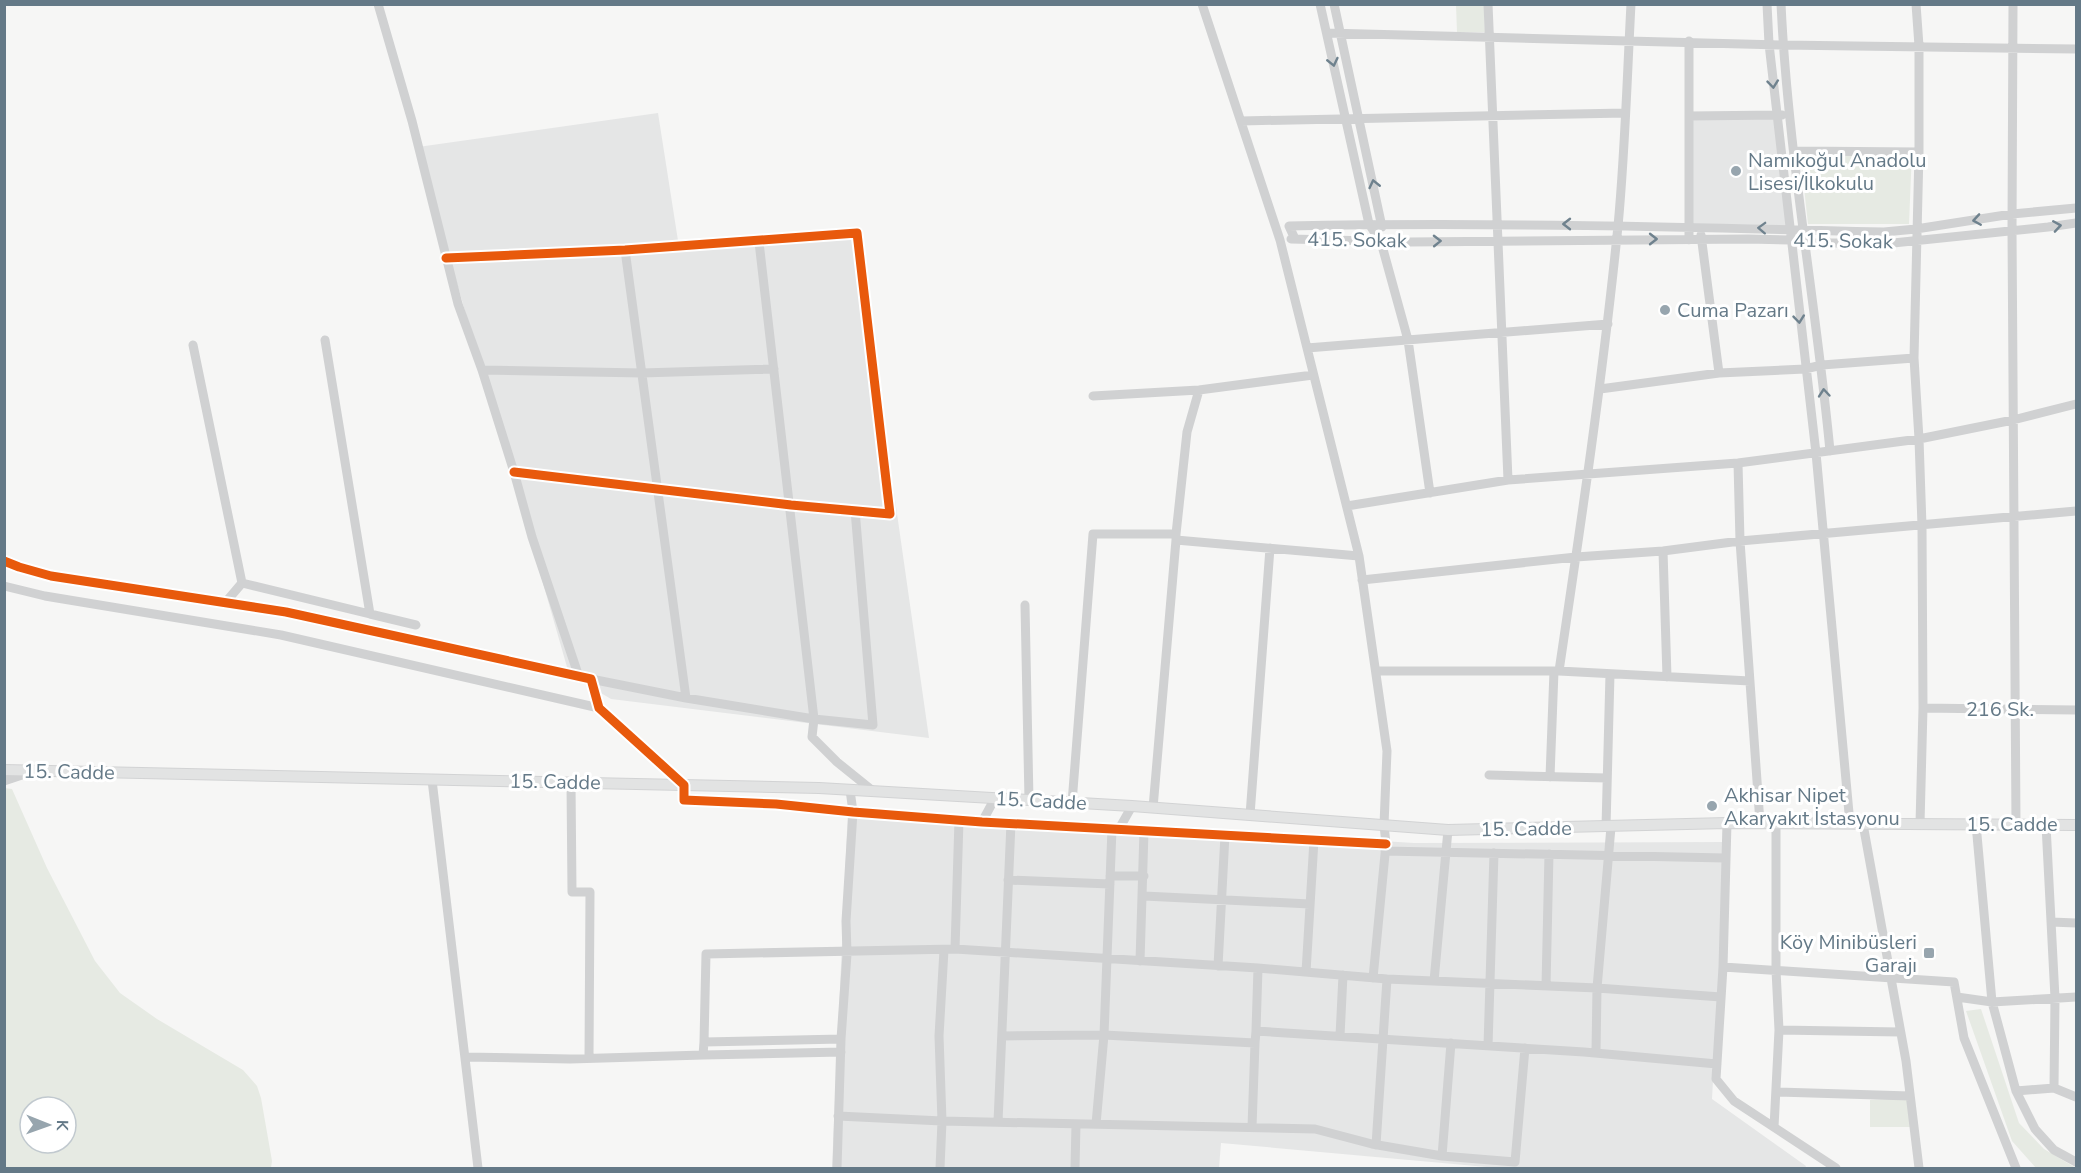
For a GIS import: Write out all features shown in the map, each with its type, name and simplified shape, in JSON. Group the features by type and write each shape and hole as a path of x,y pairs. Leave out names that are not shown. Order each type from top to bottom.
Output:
{"main road":[{"name":"15. Cadde","path":"4,770 850,790 1132,806 1448,830 1727,823 2076,825"}],"street":[{"path":"378,4 412,121 458,304 482,370 532,537 579,676"},
{"path":"1202,4 1280,240 1359,556 1387,751 1384,825 1386,848 1373,978"},
{"path":"1320,4 1369,224 1381,242 1408,340 1430,493"},
{"path":"1334,4 1383,224 1381,242"},
{"path":"1488,4 1508,480"},
{"path":"1550,777 1556,671 1589,474 1608,324 1618,226 1631,4"},
{"path":"1767,4 1769,44 1790,240 1816,453 1850,824"},
{"path":"1781,4 1783,45 1805,243 1822,365 1830,451"},
{"path":"1916,4 1919,46 1914,358 1922,525 1923,708 1920,824"},
{"path":"2013,4 2013,516 2016,824"},
{"path":"1327,33 1783,45 2076,49"},
{"path":"1689,41 1689,240"},
{"path":"1241,121 1625,113"},
{"path":"1689,116 1791,114"},
{"path":"1795,151 1918,152"},
{"name":"415. Sokak","path":"2076,208 2012,214 1884,232 1700,226 1497,224 1289,226 1295,239 1381,242 1616,239 1790,240 1805,243 1916,241 2076,223"},
{"path":"1700,226 1719,373"},
{"path":"446,258 759,242 856,233 890,514 791,505 514,472"},
{"path":"1280,240 1295,239"},
{"path":"759,242 814,719 812,737 837,762 873,791"},
{"path":"625,250 686,698"},
{"path":"1307,348 1608,324"},
{"path":"325,340 370,614"},
{"path":"193,345 242,583"},
{"path":"1600,389 1719,373 1805,369 1822,365 1914,358"},
{"path":"482,370 642,373 774,369"},
{"path":"1092,396 1199,390 1313,375"},
{"path":"1153,808 1187,432 1199,390"},
{"path":"1347,506 1508,480 1738,463 1919,439 2013,420 2076,404"},
{"path":"1738,463 1740,542 1760,824"},
{"path":"4,561 51,576 286,612 686,698 814,719 873,725 855,510"},
{"path":"1362,580 1576,557 2076,511"},
{"path":"1072,803 1093,534 1176,537 1359,556"},
{"path":"1250,815 1270,548"},
{"path":"1663,550 1666,677"},
{"path":"242,583 416,625"},
{"path":"225,603 242,583"},
{"path":"4,586 45,596 281,635 599,708 684,785 684,800 776,804 982,822 1314,840 1444,852 1725,858"},
{"path":"1025,605 1029,800"},
{"path":"1376,671 1556,671 1750,681"},
{"path":"1596,1053 1597,988 1610,855 1607,778 1610,674"},
{"path":"591,679 599,708"},
{"name":"216 Sk.","path":"1923,708 2076,710"},
{"path":"4,781 33,771"},
{"path":"1489,775 1607,778"},
{"path":"432,780 478,1168"},
{"path":"571,783 572,892 590,891 589,1058"},
{"path":"837,1168 841,1039 847,951 846,921 853,812 850,790"},
{"path":"982,822 994,798"},
{"path":"1096,1124 1104,1035 1110,880 1115,829 1132,806"},
{"path":"955,949 959,820"},
{"path":"998,1122 1011,823"},
{"path":"1727,823 1723,967 1716,1079 1734,1101 1836,1168"},
{"path":"1774,1127 1779,1030 1776,970 1776,824"},
{"path":"1863,824 1900,1032 1919,1168"},
{"path":"1976,824 1992,1002 2016,1091 2035,1129 2054,1150 2076,1162"},
{"path":"2046,825 2055,998 2054,1088"},
{"path":"1434,981 1444,852 1448,830"},
{"path":"1140,961 1144,831"},
{"path":"1218,966 1225,835"},
{"path":"1306,972 1314,840"},
{"path":"1488,1046 1494,853"},
{"path":"1546,986 1549,854"},
{"path":"1008,880 1110,880 1144,876"},
{"path":"1143,896 1310,904"},
{"path":"2050,922 2076,923"},
{"path":"703,1055 706,954 955,949 1258,968 1387,979 1597,988 1721,997"},
{"path":"940,1168 942,1121 939,1036 944,950"},
{"path":"1723,967 1954,982 1964,1038 2016,1168"},
{"path":"1252,1127 1258,968"},
{"path":"1340,1036 1343,975"},
{"path":"1376,1145 1387,979"},
{"path":"1957,997 1992,1002 2076,997"},
{"path":"1779,1030 1900,1032"},
{"path":"1256,1031 1596,1053 1717,1064"},
{"path":"1002,1036 1104,1035 1255,1043"},
{"path":"704,1042 841,1039"},
{"path":"1442,1156 1451,1043"},
{"path":"838,1116 942,1121 1315,1129 1376,1145 1442,1156 1515,1162 1525,1048"},
{"path":"465,1057 589,1058 841,1052"},
{"path":"2016,1091 2054,1088 2076,1097"},
{"path":"1776,1092 1910,1096"},
{"path":"1075,1168 1076,1124"}],"shaded area":[{"path":"1456,5 1484,5 1485,32 1457,32"},
{"path":"658,113 679,247 857,233 929,738 611,699 569,674 418,147"},
{"name":"Namıkoğul Anadolu Lisesi/İlkokulu","path":"1689,116 1777,116 1790,229 1689,227"},
{"path":"1800,151 1912,151 1909,224 1808,224"},
{"path":"4,788 12,789 47,868 95,961 120,993 157,1019 243,1070 257,1086 272,1161 271,1168 5,1168"},
{"path":"848,808 1414,843 1726,842 1712,1099 1806,1166 1805,1168 1498,1168 1221,1143 1219,1168 832,1168"},
{"path":"1981,1009 2019,1123 2044,1149 2076,1168 2036,1168 2012,1141 1966,1011"},
{"path":"1907,1098 1910,1127 1870,1127 1870,1100"}],"cycle path":[{"path":"446,258 625,250 857,233 890,514 791,505 514,472"},
{"path":"4,561 51,576 286,612 591,679 599,708 684,785 684,800 776,804 982,822 1386,844"}],"place":[{"name":"Namıkoğul Anadolu Lisesi/İlkokulu","path":"1736,171"},
{"name":"Cuma Pazarı","path":"1665,310"},
{"name":"Akhisar Nipet Akaryakıt İstasyonu","path":"1712,806"},
{"name":"Köy Minibüsleri Garajı","path":"1929,953"}]}
